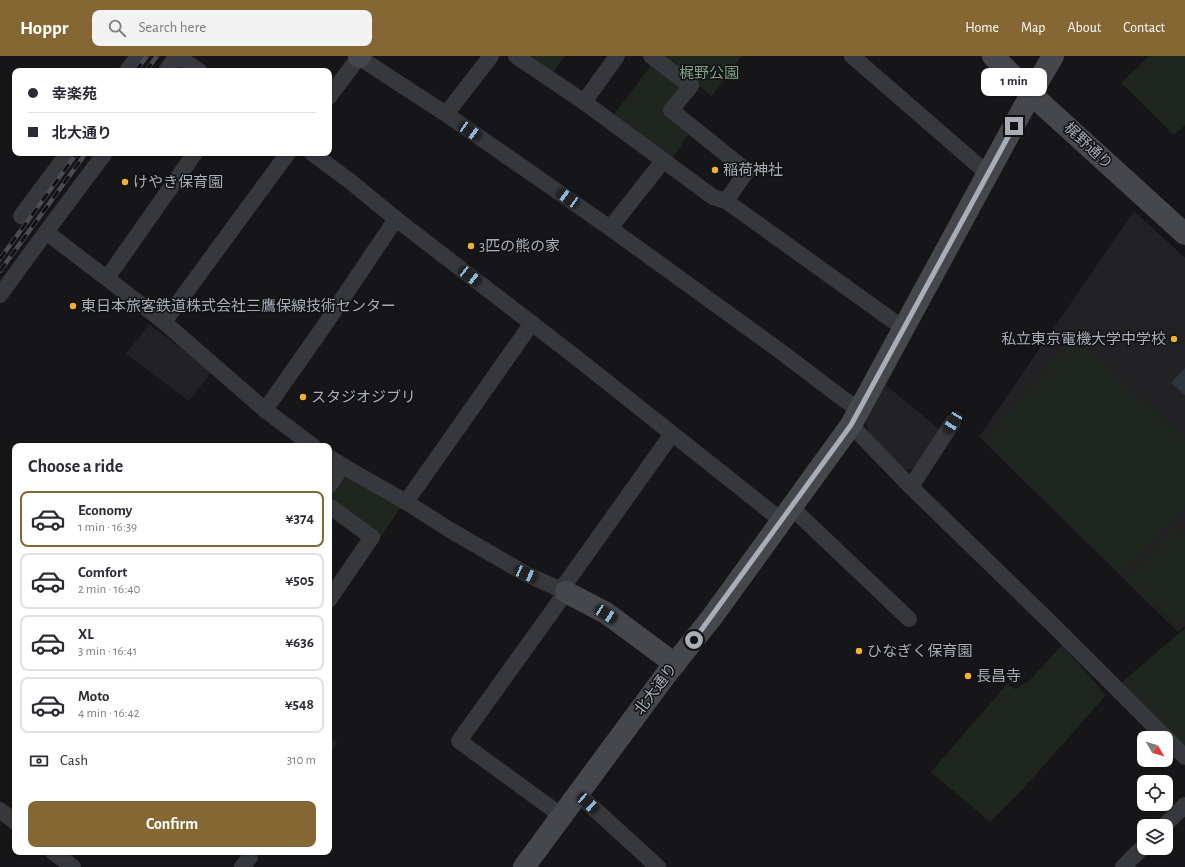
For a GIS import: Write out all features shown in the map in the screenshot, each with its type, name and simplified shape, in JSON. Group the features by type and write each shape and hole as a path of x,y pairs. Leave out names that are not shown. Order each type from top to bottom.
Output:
{"street":[{"path":"130,68 138,56"},
{"path":"168,68 177,56 195,68"},
{"path":"332,93 359,56 446,114 610,228 780,351 846,401 856,417 909,485 1052,624 1159,731"},
{"path":"446,114 491,56"},
{"path":"516,56 584,102 713,196 726,201 903,328"},
{"path":"584,102 617,56"},
{"path":"652,56 691,86 671,110 747,171 726,201"},
{"path":"852,56 988,174"},
{"name":"梶野通り","path":"993,56 1031,94 1185,234"},
{"name":"北大通り","path":"524,867 665,676 712,617 856,417 1031,94 1054,56"},
{"path":"21,216 66,156"},
{"path":"0,295 103,156"},
{"path":"107,278 193,156"},
{"path":"164,322 286,156"},
{"path":"316,156 532,323 672,434 786,514 909,619"},
{"path":"610,228 663,161"},
{"path":"265,410 396,219"},
{"path":"46,232 164,322 265,410 309,443"},
{"path":"406,502 532,323"},
{"path":"909,485 916,479 953,422"},
{"path":"562,816 459,742 672,434"},
{"path":"332,459 526,574 564,591 616,620 675,664"},
{"path":"332,482 343,466"},
{"path":"332,508 372,537 332,596"},
{"path":"1173,745 1185,757"},
{"path":"578,794 658,867"},
{"path":"1171,819 1185,805"},
{"path":"0,810 12,820"},
{"path":"1123,867 1137,853"},
{"path":"60,855 71,860"}],"shaded area":[{"path":"1134,211 1185,258 1185,626 1178,632 979,437"},
{"path":"149,324 212,371 189,401 126,354"},
{"path":"1185,368 1185,395 1171,383"},
{"path":"886,385 940,430 914,469 906,470 869,433 865,420"}],"green space":[{"path":"532,56 565,56 553,72"},
{"name":"梶野公園","path":"659,56 742,56 712,96"},
{"path":"1149,56 1185,56 1185,125 1174,135 1121,83"},
{"path":"653,63 684,88 663,113 689,133 672,159 612,117"},
{"path":"1076,336 1185,438 1185,507 1122,575 986,439 1012,405"},
{"path":"348,474 401,507 379,539 332,501 332,495"},
{"path":"1175,526 1185,535 1185,618 1177,626 1127,578"},
{"path":"1185,628 1185,747 1173,735 1173,731 1169,731 1121,683"},
{"path":"1062,645 1106,695 1023,789 990,822 931,772 1007,684 1015,689 1030,680"},
{"path":"332,739 337,743 332,750"}],"railway":[{"path":"138,68 147,56"},
{"path":"148,68 157,56"},
{"path":"0,259 75,156"},
{"path":"0,271 84,156"}],"place":[{"name":"稲荷神社","path":"715,170"},
{"name":"けやき保育園","path":"125,182"},
{"name":"3匹の熊の家","path":"471,246"},
{"name":"東日本旅客鉄道株式会社三鷹保線技術センター","path":"73,306"},
{"name":"私立東京電機大学中学校","path":"1174,339"},
{"name":"スタジオジブリ","path":"303,397"},
{"name":"ひなぎく保育園","path":"859,651"},
{"name":"長昌寺","path":"968,676"}],"route":[{"path":"694,640 851,425 1014,126"}]}
